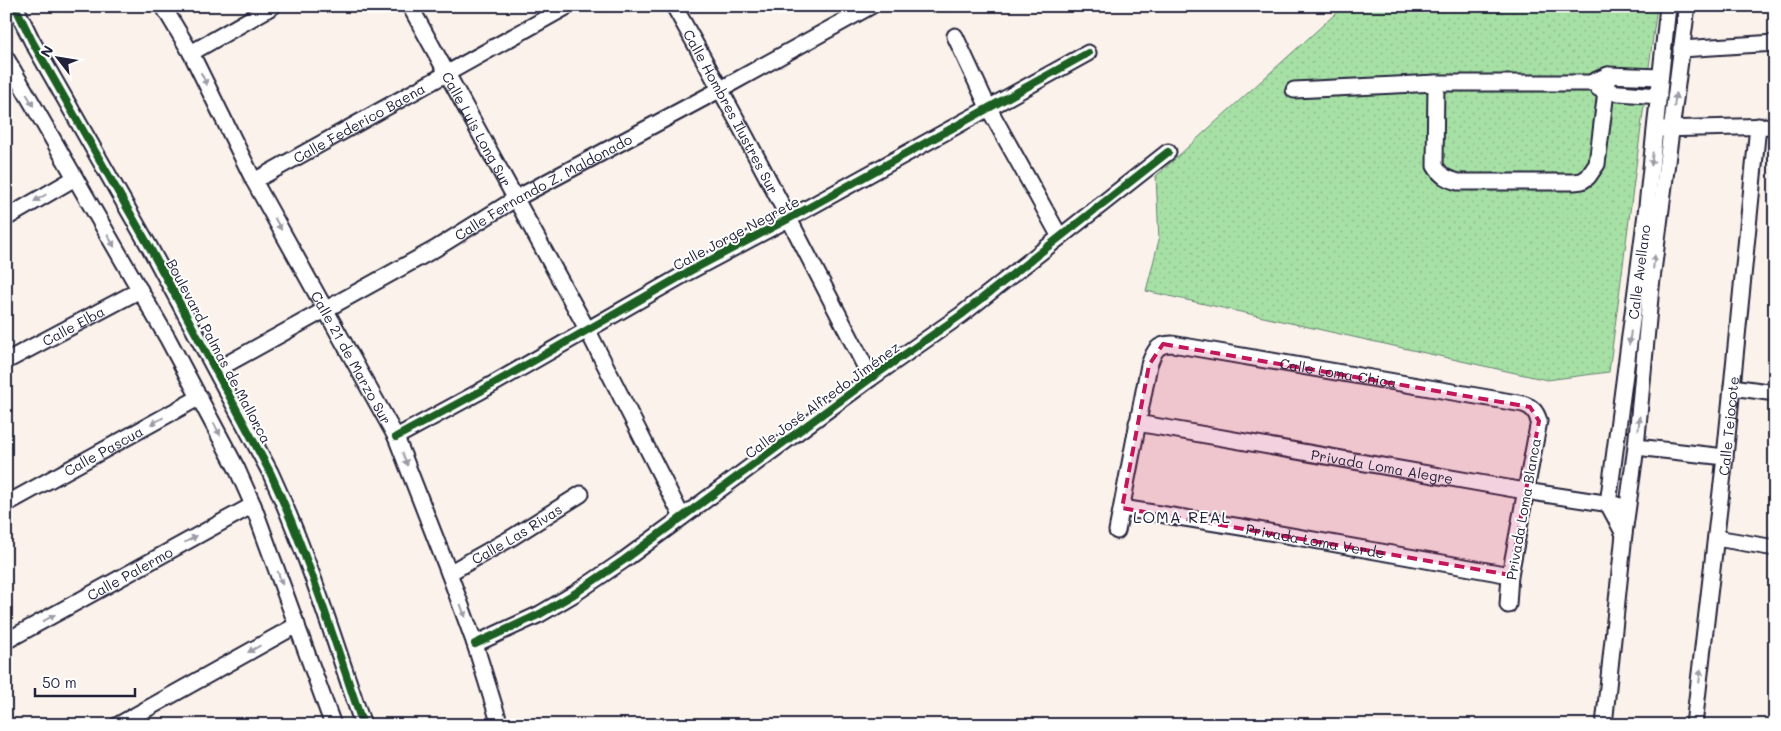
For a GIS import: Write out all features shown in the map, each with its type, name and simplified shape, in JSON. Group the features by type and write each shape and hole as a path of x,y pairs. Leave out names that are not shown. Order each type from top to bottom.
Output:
{"street":[{"name":"Boulevard Palmas de Mallorca","path":"15,6 32,41 150,248 270,472 284,501 363,725"},
{"name":"Calle 21 de Marzo Sur","path":"163,6 191,53 254,181 396,437 475,644 500,725"},
{"path":"191,53 273,6"},
{"name":"Calle Luis Long Sur","path":"410,6 448,73 514,199 587,329 682,517"},
{"name":"Calle Federico Baena","path":"254,181 568,6"},
{"name":"Calle Hombres Ilustres Sur","path":"674,6 790,218 871,378"},
{"name":"Calle Fernando Z. Maldonado","path":"216,370 435,249 514,199 721,89 871,6"},
{"name":"Calle Avellano","path":"1608,504 1656,130 1668,6"},
{"name":"Calle Avellano","path":"1604,725 1624,534 1636,447 1651,287 1687,6"},
{"path":"955,36 988,107 1060,237"},
{"path":"1681,49 1775,43"},
{"name":"Calle Jorge Negrete","path":"396,437 479,392 690,271 790,218 1088,53"},
{"path":"6,58 140,290 233,460 253,505 333,725"},
{"path":"1294,90 1436,84 1590,83 1608,76 1660,77"},
{"path":"1436,84 1435,166 1440,174 1447,179 1458,182 1574,182 1582,181 1588,177 1597,164 1608,76"},
{"path":"1590,83 1606,92 1658,96"},
{"name":"Calle Tejocote","path":"1694,725 1725,457 1758,126"},
{"path":"1656,130 1775,126"},
{"name":"Calle José Alfredo Jiménez","path":"475,644 540,614 574,594 624,560 871,378 962,315 1168,152"},
{"path":"6,218 74,178"},
{"name":"Calle Elba","path":"6,360 140,290"},
{"name":"Calle Loma Chica","path":"1137,423 1149,365 1158,348 1163,344 1523,404 1530,407 1537,414"},
{"path":"1732,388 1775,393"},
{"name":"Calle Pascua","path":"6,504 200,397"},
{"name":"Privada Loma Blanca","path":"1508,605 1510,575 1524,491 1539,421 1537,414"},
{"path":"1117,531 1137,423"},
{"name":"Privada Loma Alegre","path":"1137,423 1524,491 1628,506"},
{"path":"1636,447 1725,457"},
{"name":"Calle Las Rivas","path":"449,573 511,538 581,494"},
{"path":"1608,504 1624,534"},
{"name":"Calle Palermo","path":"6,641 253,505"},
{"name":"Privada Loma Verde","path":"1122,508 1241,527 1510,575"},
{"path":"1716,538 1775,548"},
{"path":"118,725 297,625"}],"highlighted area":[{"path":"1163,344 1530,407 1539,421 1510,575 1122,508 1149,365"}],"green space":[{"path":"1344,6 1657,6 1609,372 1547,380 1146,291 1159,240 1156,176"}],"cycle path":[{"path":"15,6 32,41 150,248 270,472 308,566 363,725"},
{"path":"396,437 479,392 690,271 790,218 1088,53"},
{"path":"475,644 540,614 574,594 624,560 871,378 961,315 1168,152"}],"district":[{"name":"LOMA REAL","path":"1182,516"}]}
